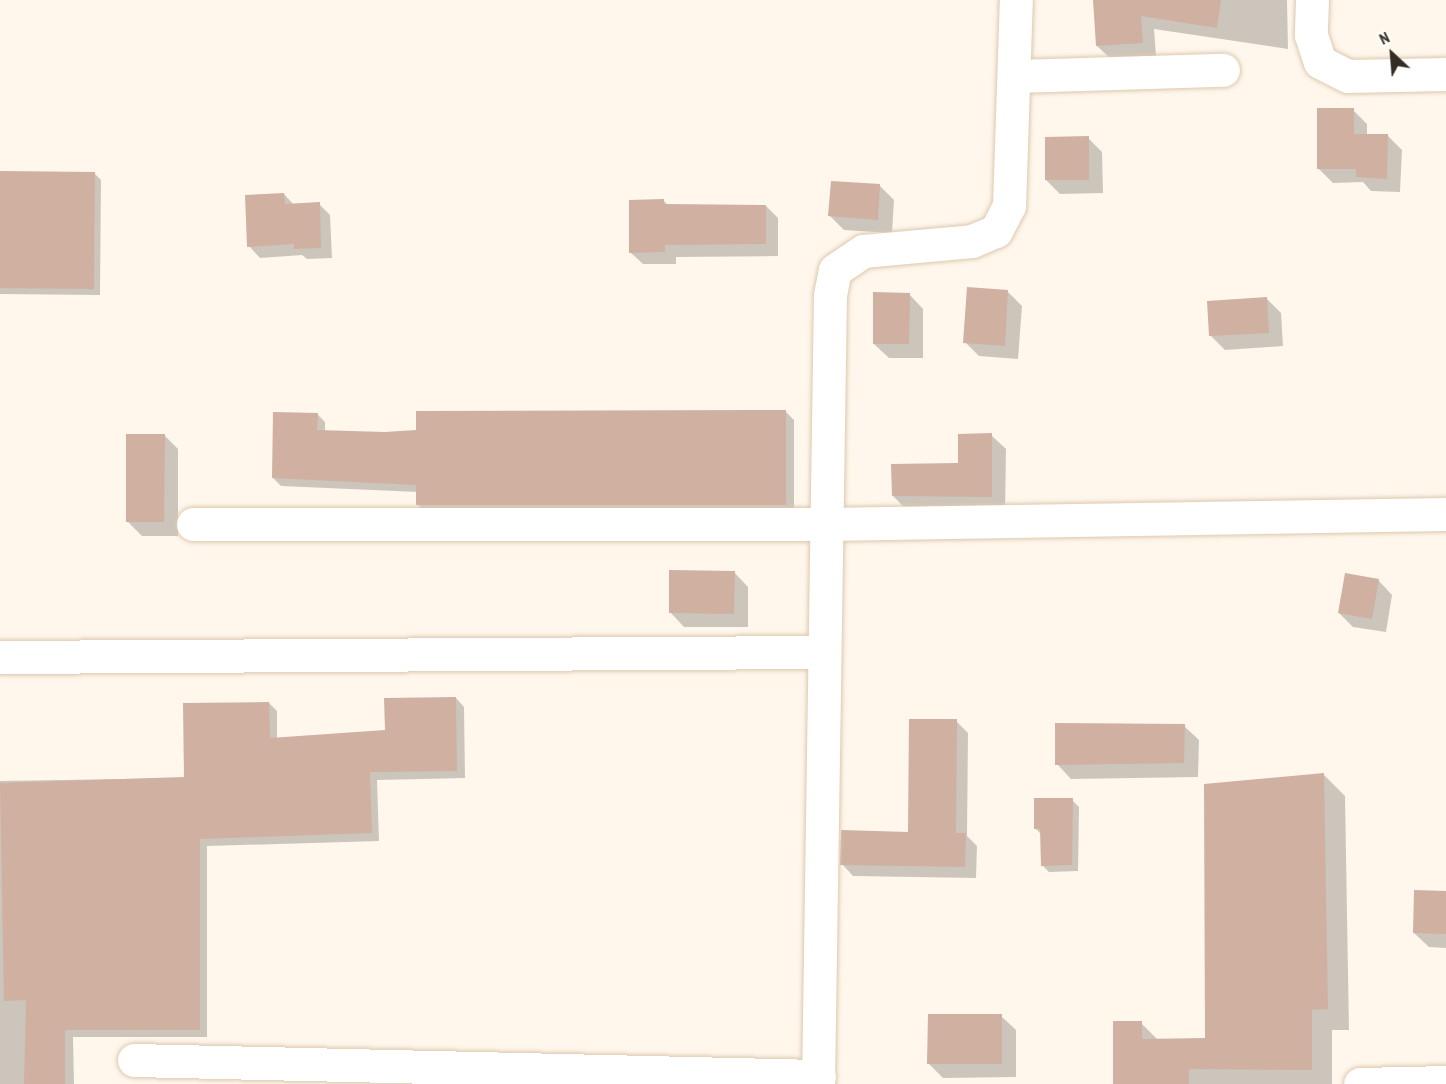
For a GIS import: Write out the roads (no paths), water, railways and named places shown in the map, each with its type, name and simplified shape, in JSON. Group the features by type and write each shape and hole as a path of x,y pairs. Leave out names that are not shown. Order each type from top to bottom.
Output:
{"street":[{"path":"134,1060 819,1080 830,296 835,270 863,250 972,241 996,231 1009,206 1016,0"},
{"path":"1312,0 1311,35 1320,62 1348,76 1446,74"},
{"path":"1015,76 1223,70"},
{"path":"193,524 826,524 1446,514"},
{"path":"0,657 824,652"},
{"path":"1360,1084 1446,1082"}]}
